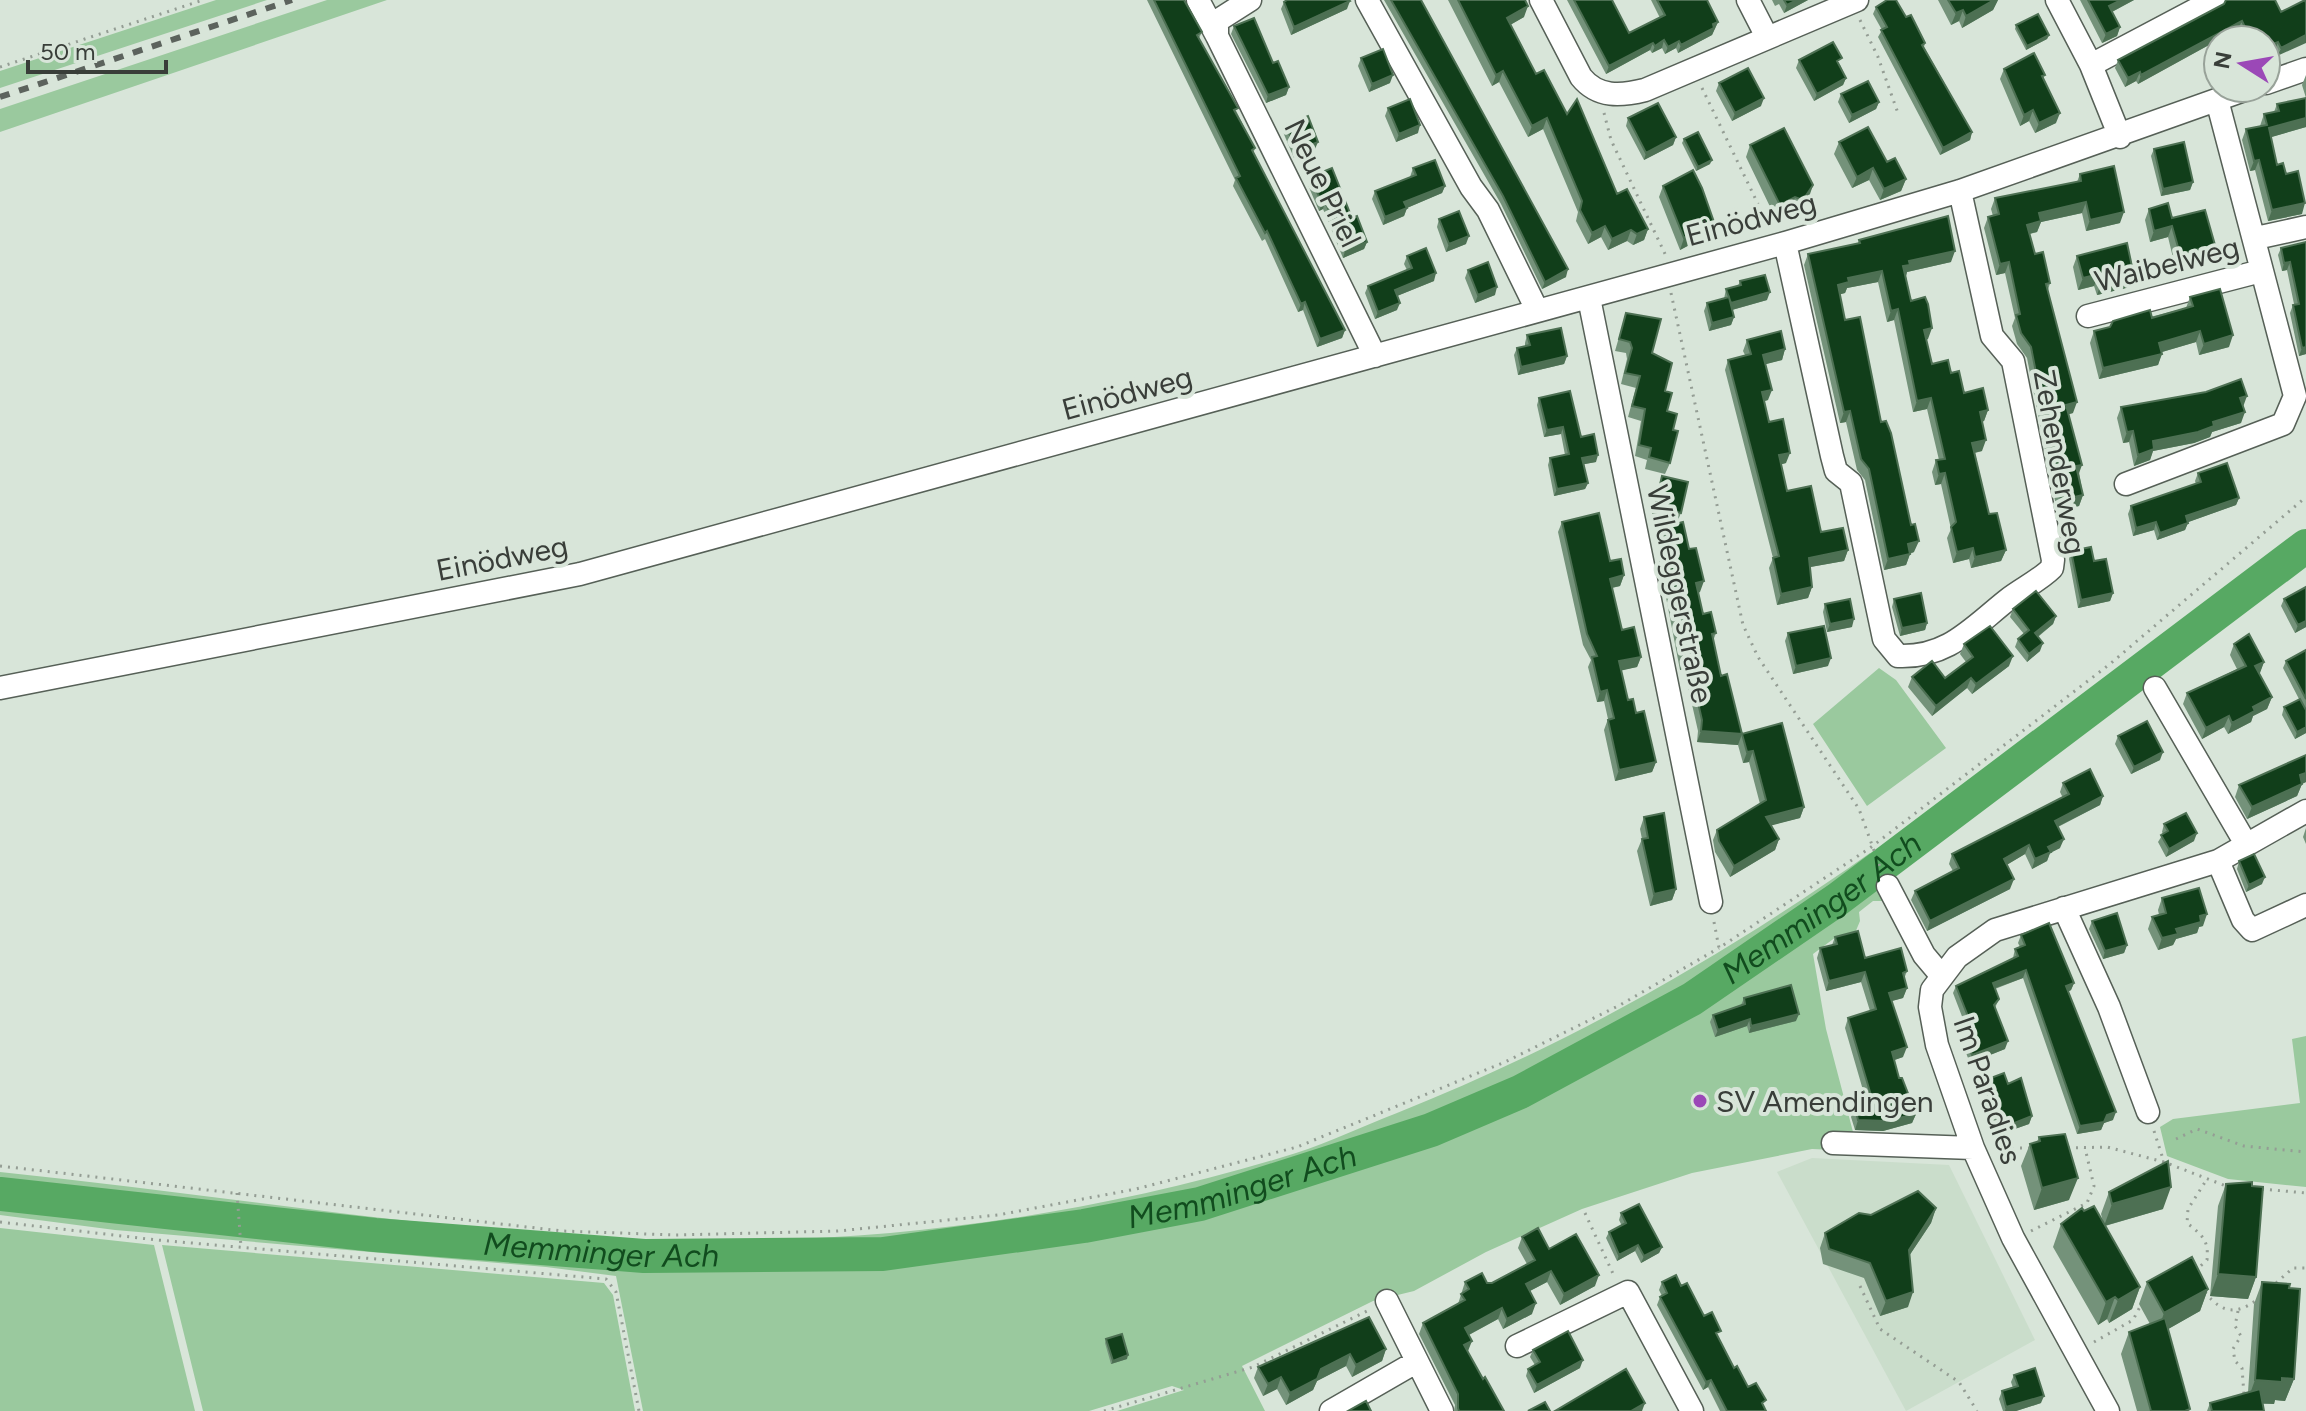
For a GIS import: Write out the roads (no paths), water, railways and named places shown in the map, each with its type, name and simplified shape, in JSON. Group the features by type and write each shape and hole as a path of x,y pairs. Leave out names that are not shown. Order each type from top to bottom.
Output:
{"street":[{"name":"Neue Priel","path":"1198,0 1375,356"},
{"path":"1217,36 1217,21 1250,0"},
{"path":"1367,0 1488,210 1537,310"},
{"path":"1541,0 1590,84 1628,95 1854,1"},
{"path":"1748,0 1767,37"},
{"path":"2057,0 2091,65 2120,137"},
{"path":"2091,65 2214,0"},
{"path":"2282,77 2306,69"},
{"name":"Einödweg","path":"0,688 537,584 1785,243 1960,191 2207,104"},
{"name":"Waibelweg","path":"2126,484 2283,424 2295,396 2297,371 2261,271 2256,238 2218,104"},
{"name":"Zehenderweg","path":"1785,243 1832,456 1836,471 1851,483 1884,639 1898,656 1936,651 1971,633 2004,602 2046,574 2052,568 2053,560 2013,361 1992,336 1960,191"},
{"name":"Waibelweg","path":"2256,238 2306,227"},
{"name":"Waibelweg","path":"2088,316 2261,271"},
{"name":"Wildeggerstraße","path":"1589,298 1711,902"},
{"path":"2155,688 2246,844"},
{"path":"1888,886 1924,955 1940,974 1957,957 1995,930 2218,861 2306,811"},
{"path":"2218,861 2243,920 2252,930 2306,905"},
{"path":"2064,908 2109,1007 2148,1112"},
{"name":"Im Paradies","path":"1940,974 1932,990 1932,1026 1973,1148 2013,1238 2108,1411"},
{"path":"1833,1143 1973,1148"},
{"path":"1517,1346 1628,1292 1690,1410"},
{"path":"1387,1301 1442,1411"},
{"path":"1331,1411 1416,1362"}],"waterway":[{"name":"Memminger Ach","path":"0,1194 375,1235 644,1256 883,1254 1084,1226 1200,1204 1431,1130 1520,1092 1692,999 1838,899 2306,546"}],"railway":[{"path":"0,97 292,0"}],"place":[{"name":"SV Amendingen","path":"1700,1101"}]}
